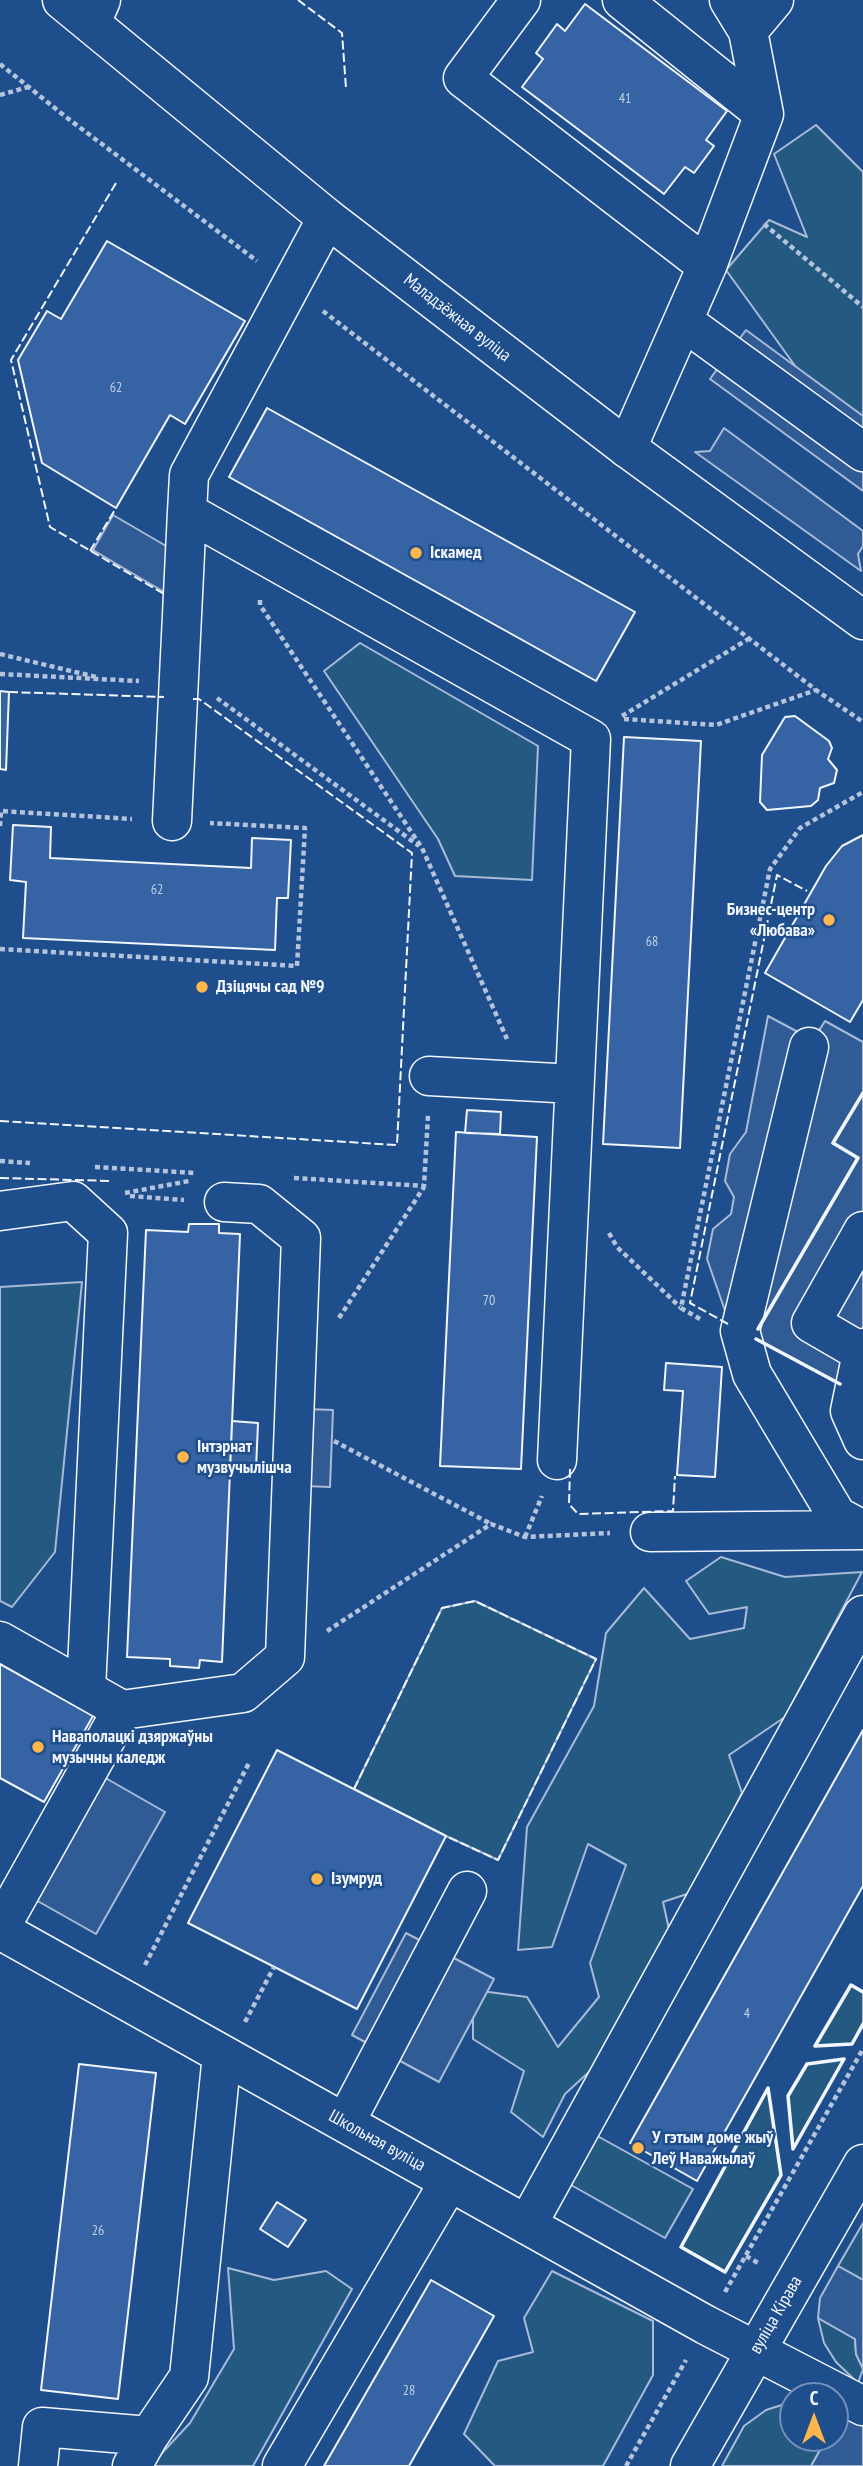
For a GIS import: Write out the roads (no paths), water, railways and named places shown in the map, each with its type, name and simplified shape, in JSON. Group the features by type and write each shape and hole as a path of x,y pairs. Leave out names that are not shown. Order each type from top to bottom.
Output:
{"street":[{"path":"521,0 463,78 707,266"},
{"path":"622,0 764,114"},
{"path":"627,449 707,266 764,114 738,15 774,0"},
{"name":"Маладзёжная вуліца","path":"85,8 327,218 627,449 863,620"},
{"path":"172,821 188,475 327,218"},
{"path":"682,321 863,452"},
{"path":"187,512 591,739 557,1460"},
{"path":"809,1047 740,1331 752,1374 837,1516 863,1530"},
{"path":"429,1076 574,1084"},
{"path":"0,1641 122,1710 243,1693 285,1657 301,1238 259,1204 213,1191"},
{"path":"0,1211 73,1201 108,1233 86,1689"},
{"path":"863,1231 811,1323 862,1350 850,1411 863,1440"},
{"path":"650,1532 863,1530"},
{"path":"527,2225 863,1615"},
{"path":"0,1929 122,1710"},
{"path":"345,2123 467,1891"},
{"name":"Школьная вуліца","path":"0,1929 232,2042 345,2123 755,2352 863,2406"},
{"path":"38,2466 42,2427 140,2451 188,2376 232,2042"},
{"name":"вуліца Кірава","path":"690,2466 863,2164"},
{"path":"282,2466 449,2182"}],"place":[{"name":"Іскамед","path":"416,553"},
{"name":"Бизнес-центр «Любава»","path":"829,920"},
{"name":"Дзіцячы сад №9","path":"202,987"},
{"name":"Інтэрнат музвучылішча","path":"183,1457"},
{"name":"Наваполацкі дзяржаўны музычны каледж","path":"38,1747"},
{"name":"Ізумруд","path":"317,1879"},
{"name":"У гэтым доме жыў Леў Наважылаў","path":"638,2148"}]}
